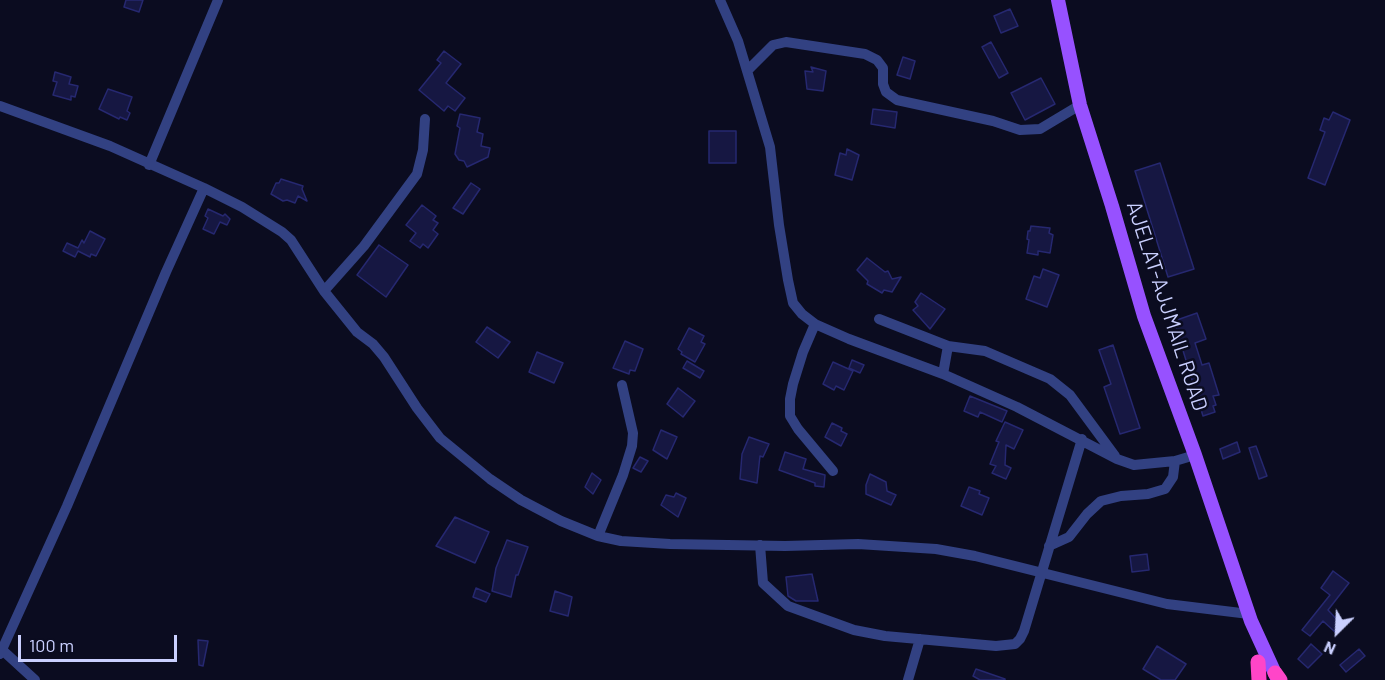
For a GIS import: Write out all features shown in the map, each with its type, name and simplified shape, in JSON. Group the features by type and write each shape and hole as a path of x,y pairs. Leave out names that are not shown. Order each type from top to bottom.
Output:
{"highway":[{"path":"1258,662 1259,680"}],"main road":[{"name":"AJELAT-AJJMAIL ROAD","path":"1058,0 1080,105 1144,316 1195,455 1250,618"},
{"path":"1250,618 1258,662 1274,678"},
{"path":"1250,618 1274,678"}],"street":[{"path":"149,165 218,0"},
{"path":"720,0 738,41 770,147 779,225 793,303 802,314 815,324 1017,407 1117,459 1141,465 1175,461 1195,455"},
{"path":"747,71 773,45 786,42 865,54 877,60 884,68 883,84 886,92 897,100 993,121 1020,130 1041,129 1080,105"},
{"path":"0,106 110,146 204,189 242,207 291,240 324,291 357,332 373,344 384,357 417,408 440,438 490,479 521,500 561,521 598,536 621,541 670,544 900,545 936,549 975,556 1167,604 1250,618"},
{"path":"324,291 364,246 417,174 423,150 425,119"},
{"path":"35,680 1,651 67,506 166,272 204,189"},
{"path":"879,319 948,346 985,351 1050,379 1070,395 1117,459"},
{"path":"815,324 803,352 794,384 790,399 790,416 833,471"},
{"path":"943,375 948,346"},
{"path":"598,536 623,475 632,446 633,433 622,385"},
{"path":"760,545 763,583 788,606 854,630 996,646 1015,644 1024,631 1082,439"},
{"path":"1049,546 1069,537 1087,514 1101,501 1165,489 1173,477 1175,461"},
{"path":"908,680 920,639"}],"building":[{"path":"126,0 143,0 139,12 124,7"},
{"path":"1010,9 1018,26 1001,33 994,16"},
{"path":"991,42 1008,73 999,78 982,47"},
{"path":"444,51 461,64 446,83 465,98 455,111 448,106 444,111 419,90 441,63 437,60"},
{"path":"903,57 915,61 910,79 897,75"},
{"path":"811,67 826,71 823,91 807,89 805,71 813,72"},
{"path":"55,72 71,77 69,84 78,86 75,97 71,96 71,100 53,95 57,82 53,81"},
{"path":"1041,78 1055,104 1025,120 1011,93"},
{"path":"108,89 132,97 127,111 130,113 127,120 120,117 119,119 99,109"},
{"path":"873,109 897,112 895,128 871,124"},
{"path":"1333,112 1350,120 1325,185 1308,178 1325,132 1320,130 1324,118 1329,120"},
{"path":"460,114 480,118 477,132 483,134 481,146 490,148 488,157 467,167 464,161 459,160 455,154"},
{"path":"709,131 736,131 736,163 709,163"},
{"path":"847,149 859,155 852,180 835,175 840,153 846,155"},
{"path":"1160,163 1194,269 1168,277 1135,171"},
{"path":"281,179 303,186 307,201 298,196 295,203 283,201 271,194 276,183 279,183"},
{"path":"471,183 480,189 463,214 453,208"},
{"path":"422,205 436,216 433,220 438,223 433,230 438,234 428,248 423,244 420,248 410,241 416,233 406,225"},
{"path":"208,209 223,216 225,214 230,219 227,225 220,222 214,234 203,229 208,218 205,216"},
{"path":"1031,226 1050,228 1049,233 1053,235 1050,253 1038,251 1038,255 1027,253 1028,231"},
{"path":"90,231 105,239 96,256 91,254 90,257 78,251 75,257 63,251 67,243 78,248 82,240 84,243"},
{"path":"379,245 408,265 386,297 357,275"},
{"path":"867,258 885,272 888,271 892,279 901,277 892,292 884,290 882,293 867,284 868,281 857,270"},
{"path":"1043,269 1059,275 1047,307 1026,299 1034,276 1040,278"},
{"path":"921,293 945,309 930,329 913,310 918,306 915,302"},
{"path":"1197,313 1206,339 1195,343 1202,365 1209,363 1219,395 1213,396 1216,405 1213,406 1215,412 1203,416 1174,321"},
{"path":"487,327 510,342 498,358 476,342"},
{"path":"689,328 704,336 701,342 705,344 695,362 681,354 682,352 678,349"},
{"path":"625,341 643,349 635,371 630,370 629,374 613,368"},
{"path":"1113,345 1140,428 1120,434 1104,387 1111,384 1099,350"},
{"path":"537,352 563,363 554,383 529,372"},
{"path":"852,360 864,365 860,373 849,368"},
{"path":"687,361 704,371 700,378 683,368"},
{"path":"833,362 853,371 844,390 836,386 834,390 823,384"},
{"path":"678,388 695,401 683,417 667,404"},
{"path":"970,396 1007,411 1002,422 980,412 978,417 964,411"},
{"path":"1005,422 1023,430 1014,449 1006,445 1005,465 1011,468 1006,479 992,473 996,466 990,464 999,442 996,441"},
{"path":"832,423 842,428 841,431 847,434 841,446 825,437"},
{"path":"661,430 677,437 667,459 653,450"},
{"path":"749,437 769,444 763,457 760,456 757,483 740,479 742,454"},
{"path":"1237,442 1240,452 1223,459 1220,449"},
{"path":"1256,446 1267,476 1259,479 1249,448"},
{"path":"785,452 806,459 803,469 825,475 824,487 815,486 815,483 779,470"},
{"path":"640,457 648,461 641,472 633,468"},
{"path":"592,473 601,480 593,494 585,487"},
{"path":"870,474 886,482 887,491 896,495 891,505 866,494"},
{"path":"969,487 989,498 982,515 961,506"},
{"path":"676,493 686,498 678,517 661,505 666,495 674,497"},
{"path":"455,517 489,532 475,563 436,546"},
{"path":"507,540 528,547 518,575 516,575 511,597 492,591 496,568"},
{"path":"1147,554 1149,570 1132,572 1130,556"},
{"path":"1333,571 1349,583 1328,610 1342,625 1335,632 1323,621 1310,636 1302,630 1330,595 1321,588"},
{"path":"812,574 818,601 796,601 788,596 786,577"},
{"path":"476,588 490,594 486,602 473,597"},
{"path":"555,591 572,597 568,616 550,611"},
{"path":"198,640 208,641 203,666 199,665"},
{"path":"1311,644 1322,654 1308,668 1298,659"},
{"path":"1157,646 1186,664 1175,680 1161,680 1143,669"},
{"path":"1359,649 1365,656 1346,672 1340,665"},
{"path":"976,669 1005,680 980,680 973,676"}]}
